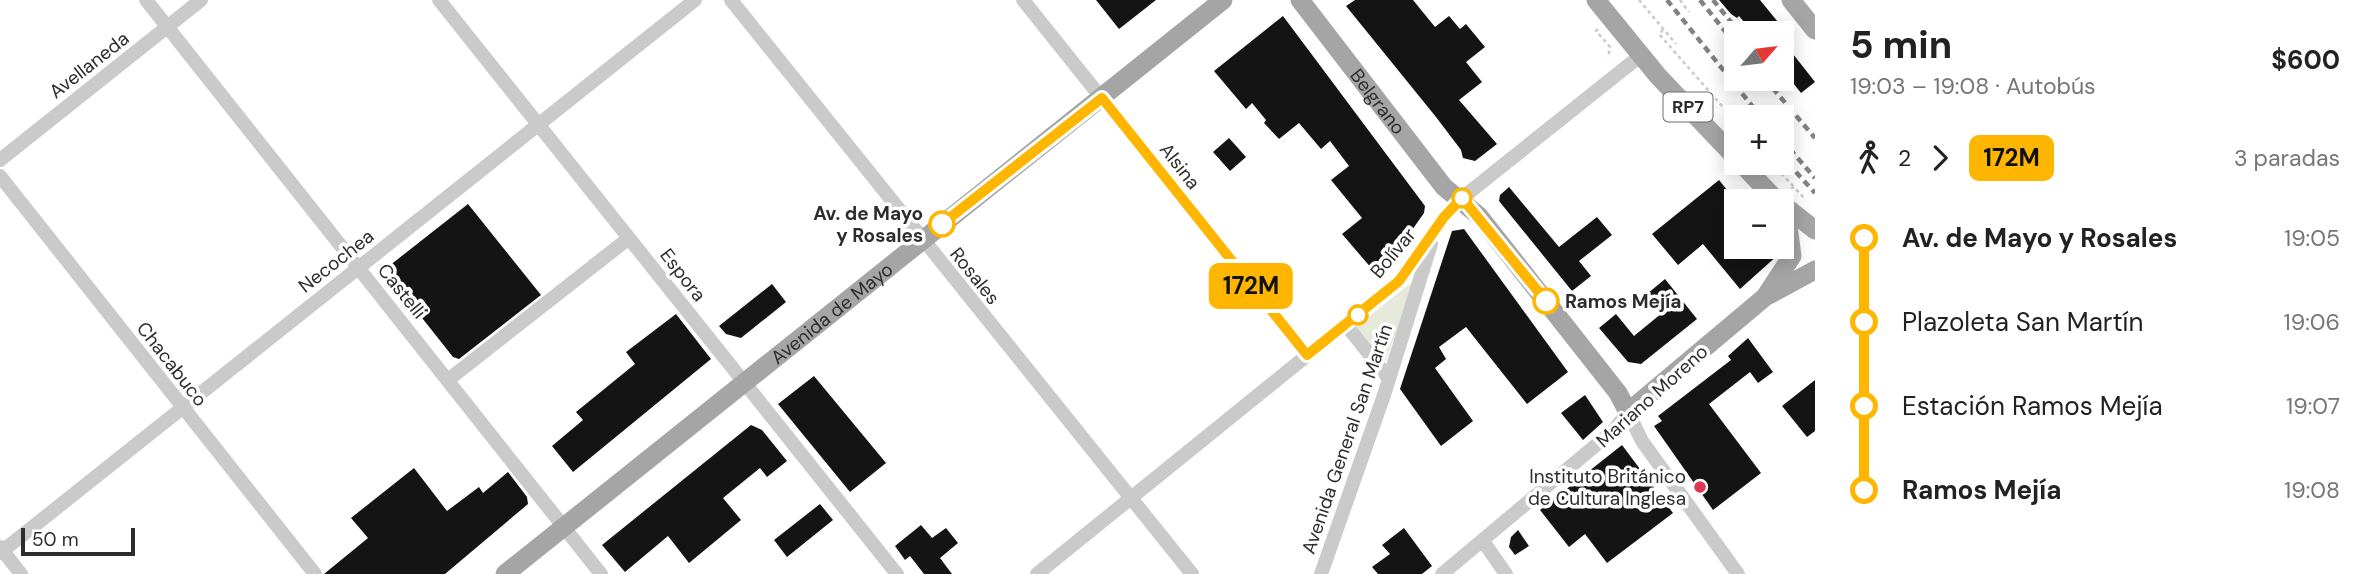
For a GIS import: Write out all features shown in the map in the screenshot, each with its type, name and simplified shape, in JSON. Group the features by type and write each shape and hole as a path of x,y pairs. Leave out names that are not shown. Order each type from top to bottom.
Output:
{"main road":[{"name":"Avenida de Mayo","path":"505,574 1223,0"},
{"name":"Belgrano","path":"1300,0 1444,187 1462,198 1572,333 1618,393 1628,412"},
{"name":"RP7","path":"1596,0 1640,56 1724,145"},
{"path":"1791,0 1815,30"},
{"path":"1752,175 1766,189"},
{"path":"1794,214 1815,230"},
{"name":"Mariano Moreno","path":"1765,298 1790,259"},
{"name":"Mariano Moreno","path":"1628,412 1765,298 1815,270"}],"street":[{"name":"Castelli","path":"146,0 601,574"},
{"name":"Avellaneda","path":"0,160 201,0"},
{"name":"Espora","path":"439,0 897,574"},
{"name":"Necochea","path":"1,550 540,126 695,0"},
{"name":"Rosales","path":"731,0 1129,499 1192,574"},
{"name":"Alsina","path":"1023,0 1307,355"},
{"name":"Bolívar","path":"1037,574 1399,281 1444,217 1462,198 1640,56"},
{"name":"Chacabuco","path":"0,176 315,574"},
{"name":"Avenida General San Martín","path":"1321,574 1389,379 1433,236"},
{"path":"448,380 629,238"},
{"path":"1346,325 1389,379"},
{"path":"1628,412 1642,441 1738,574"},
{"name":"Mariano Moreno","path":"1442,574 1614,430 1628,412"},
{"path":"1483,541 1506,574"},
{"path":"1,550 21,574"}],"path":[{"path":"1639,0 1676,44"},
{"path":"1680,0 1689,12"},
{"path":"1599,29 1596,31 1610,47 1608,58"},
{"path":"1663,30 1658,34 1724,109"},
{"path":"1783,175 1794,187"}],"shaded area":[{"path":"1412,282 1413,287 1384,365 1347,334"}],"building":[{"path":"1096,0 1156,0 1119,29"},
{"path":"1355,0 1413,0 1435,27 1449,16 1460,29 1466,24 1485,47 1466,62 1482,82 1459,100 1497,144 1475,161 1463,158 1461,150 1436,117 1346,6"},
{"path":"1719,0 1760,0 1777,21 1743,21 1739,16 1737,18"},
{"path":"1283,16 1425,206 1424,213 1379,277 1342,234 1362,218 1331,180 1349,166 1330,141 1321,149 1299,123 1279,139 1264,123 1266,120 1252,103 1246,109 1214,71"},
{"path":"1794,55 1815,82 1801,93 1794,84"},
{"path":"1229,138 1246,157 1230,171 1213,152"},
{"path":"1719,180 1726,189 1724,189 1724,259 1773,259 1740,289 1703,244 1678,265 1652,234"},
{"path":"1509,187 1559,247 1597,217 1612,235 1579,261 1591,276 1572,291 1499,201 1500,195"},
{"path":"468,204 541,295 459,359 453,357 388,275 389,266"},
{"path":"1464,229 1568,372 1527,404 1466,327 1439,347 1446,359 1435,368 1473,421 1441,446 1400,389 1452,231"},
{"path":"1665,279 1697,319 1641,364 1628,362 1599,328 1616,314 1634,336 1662,313 1647,294"},
{"path":"772,284 786,302 741,338 726,334 719,326"},
{"path":"676,314 711,359 573,472 552,446 583,420 576,412 635,364 626,352"},
{"path":"1748,338 1773,372 1758,383 1750,372 1709,404 1761,473 1713,510 1654,426 1662,421 1658,416 1731,360 1728,356"},
{"path":"814,376 886,463 850,492 778,404"},
{"path":"1815,380 1815,431 1807,437 1782,406"},
{"path":"1585,395 1603,422 1583,440 1561,413"},
{"path":"751,425 762,430 787,461 767,477 760,468 723,498 741,520 689,563 668,536 625,572 602,545"},
{"path":"1622,445 1673,513 1607,563 1585,534 1569,547 1540,510"},
{"path":"414,468 447,511 479,487 483,493 508,472 527,497 528,504 445,574 324,574 368,538 351,518"},
{"path":"820,504 833,520 787,557 774,540"},
{"path":"921,525 932,538 946,528 958,543 940,558 952,574 924,574 910,556 905,560 895,546"},
{"path":"1404,528 1432,566 1422,574 1378,574 1372,567 1390,554 1382,545"},
{"path":"1518,530 1529,546 1515,555 1509,547 1511,537"}],"railway":[{"path":"1667,0 1751,105"},
{"path":"1700,0 1724,30"},
{"path":"1713,0 1730,21"},
{"path":"1775,91 1815,138"},
{"path":"1794,154 1815,178"},
{"path":"1796,172 1815,193"}],"bus line":[{"name":"172M","path":"942,224 1102,98 1307,355 1399,281 1444,217 1462,198 1546,301"}],"place":[{"name":"Av. de Mayo y Rosales","path":"942,224"},
{"name":"Ramos Mejía","path":"1546,301"},
{"name":"Instituto Británico de Cultura Inglesa","path":"1700,487"}]}
